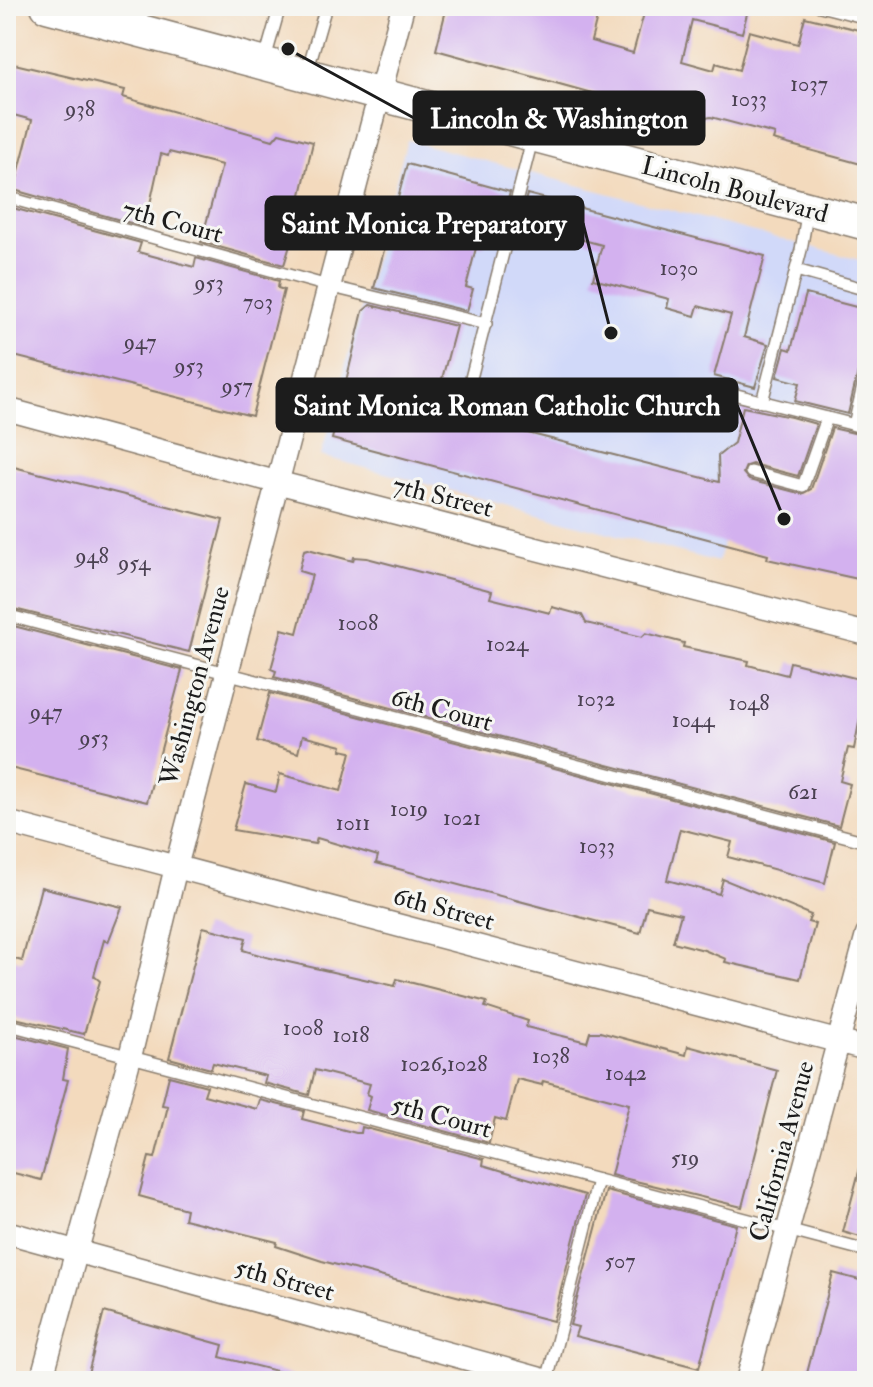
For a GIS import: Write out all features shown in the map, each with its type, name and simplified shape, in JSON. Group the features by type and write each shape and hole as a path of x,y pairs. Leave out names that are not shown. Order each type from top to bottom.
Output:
{"street":[{"name":"Lincoln Boulevard","path":"47,6 867,224"},
{"name":"Washington Avenue","path":"41,1381 130,1057 276,482 403,6"},
{"name":"7th Street","path":"6,409 867,634"},
{"name":"6th Street","path":"6,822 867,1049"},
{"name":"California Avenue","path":"747,1381 867,935"},
{"name":"5th Street","path":"6,1232 548,1381"}],"lane":[{"path":"264,64 280,6"},
{"path":"306,76 326,6"},
{"path":"820,6 867,18"},
{"path":"469,386 533,135"},
{"name":"7th Court","path":"6,197 328,286 486,324"},
{"path":"762,402 796,270 808,208"},
{"path":"796,270 867,290"},
{"path":"854,425 867,369"},
{"path":"725,392 867,428"},
{"path":"751,472 803,486 827,418"},
{"name":"6th Court","path":"6,615 867,842"},
{"name":"5th Court","path":"6,1024 867,1251"},
{"path":"548,1381 598,1180"}],"shaded area":[{"path":"407,140 867,262 867,404 859,432 760,406 718,562 321,456"}],"building":[{"path":"447,6 600,6 591,41 633,53 646,6 749,6 742,33 692,20 682,61 714,70 716,63 739,70 749,31 798,44 805,17 867,32 867,140 861,164 773,140 775,134 711,117 695,120 671,104 668,114 436,50"},
{"path":"6,62 125,90 123,97 273,140 279,133 313,142 297,212 300,213 284,265 201,242 222,165 169,152 168,156 161,154 145,227 14,190 32,120 6,113"},
{"path":"407,164 510,192 503,219 492,216 484,246 477,244 466,287 473,289 467,311 374,288"},
{"path":"527,194 765,256 744,337 768,344 755,387 714,376 731,315 698,306 695,316 667,308 669,299 593,279 602,245 520,223"},
{"path":"9,207 141,243 138,252 194,267 196,258 279,281 278,288 284,290 252,416 6,354 6,219"},
{"path":"806,294 860,308 858,316 867,318 867,361 859,367 848,414 795,401 800,383 777,377 785,348 791,350"},
{"path":"370,305 456,326 434,409 719,482 718,456 734,443 743,407 791,417 816,424 798,476 752,464 746,466 743,473 749,480 802,494 811,489 832,428 867,436 867,581 767,559 768,555 332,439 363,311"},
{"path":"6,465 223,520 189,652 6,607"},
{"path":"304,550 353,561 354,557 367,558 492,591 490,598 550,613 552,607 582,615 586,623 642,637 646,633 684,643 683,647 749,661 748,665 787,675 790,662 867,681 854,749 848,748 840,781 850,784 839,826 274,677 276,671 271,669 282,629 297,633 312,575 299,571"},
{"path":"6,624 182,670 147,802 6,767"},
{"path":"270,693 835,842 825,883 728,857 732,842 680,829 667,880 719,894 723,879 811,915 808,922 815,924 800,979 725,962 726,959 704,950 673,942 681,914 647,906 640,933 376,863 378,856 317,838 315,844 233,830 246,784 276,792 280,774 341,791 351,752 341,750 342,746 302,736 298,753 257,741"},
{"path":"41,887 122,907 108,942 104,940 94,976 100,981 84,1034 6,1016 6,976 11,958 22,961"},
{"path":"203,927 246,938 243,950 266,957 395,986 397,979 487,1002 485,1007 528,1021 526,1027 587,1042 590,1032 600,1032 686,1055 688,1046 777,1070 742,1207 611,1175 629,1104 543,1081 542,1085 517,1079 506,1121 495,1118 489,1143 367,1110 370,1084 315,1070 309,1095 264,1083 266,1076 213,1063 211,1069 169,1058"},
{"path":"6,1033 68,1049 63,1079 68,1080 41,1180 6,1171"},
{"path":"169,1076 207,1086 204,1095 257,1109 260,1100 304,1111 302,1119 356,1133 361,1133 362,1127 484,1159 483,1165 585,1195 553,1321 322,1261 276,1246 277,1242 184,1219 186,1209 139,1196 149,1157 155,1158 168,1106 162,1105"},
{"path":"861,1164 867,1165 867,1239 843,1232"},
{"path":"606,1191 736,1225 699,1368 575,1336 578,1327 570,1325"},
{"path":"833,1273 867,1282 867,1381 805,1381"},
{"path":"104,1312 223,1345 220,1357 292,1375 291,1381 86,1381"}],"place":[{"name":"Lincoln & Washington","path":"288,49"},
{"name":"Saint Monica Preparatory","path":"611,333"},
{"name":"Saint Monica Roman Catholic Church","path":"784,519"}]}
